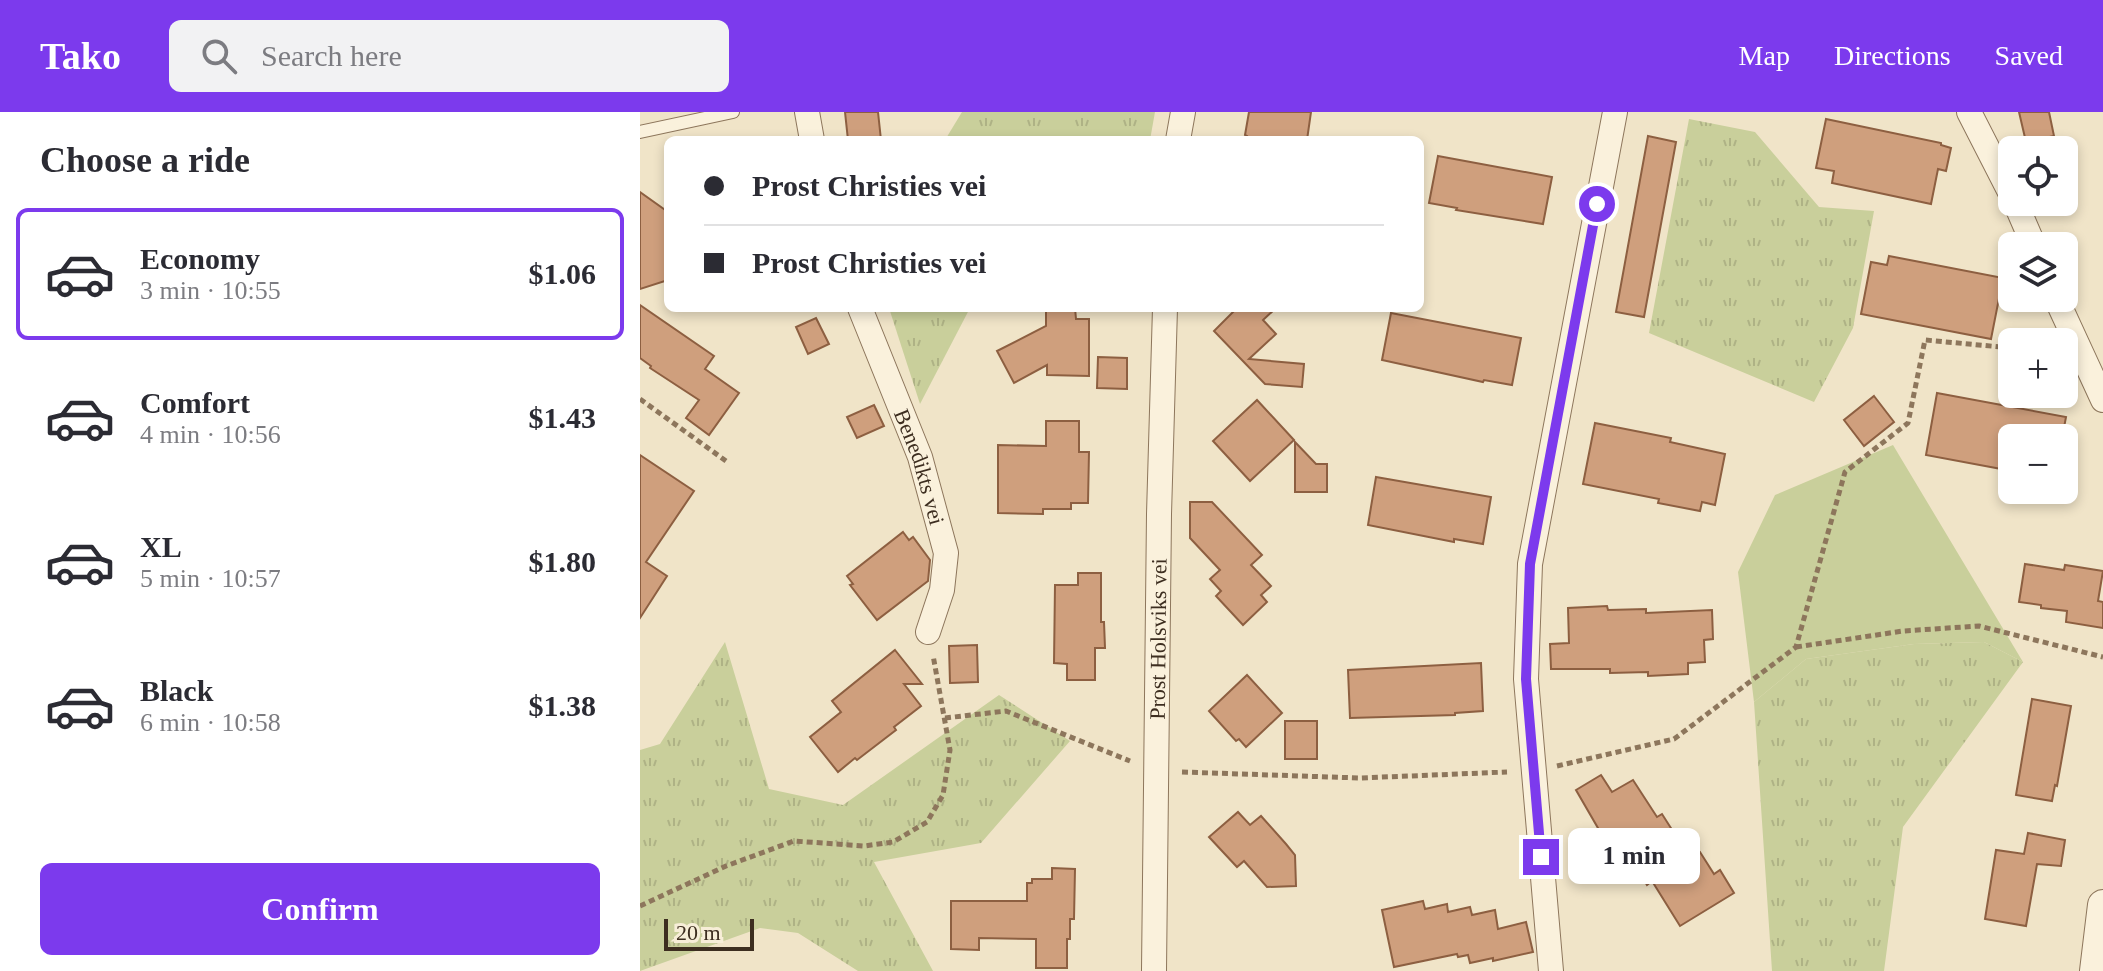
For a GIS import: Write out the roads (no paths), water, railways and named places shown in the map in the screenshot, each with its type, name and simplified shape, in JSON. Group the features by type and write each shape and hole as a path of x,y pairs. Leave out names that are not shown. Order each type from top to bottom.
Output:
{"street":[{"path":"807,112 811,136"},
{"path":"1179,136 1183,112"},
{"path":"1551,971 1526,679 1530,564 1615,112"},
{"path":"1969,112 1998,169"},
{"name":"Benedikts vei","path":"862,312 920,457 946,553 942,590 928,632"},
{"name":"Prost Holsviks vei","path":"1154,971 1159,514 1165,312"},
{"path":"2062,312 2103,400"},
{"path":"2095,971 2103,905"}],"lane":[{"path":"640,132 733,112"}]}
